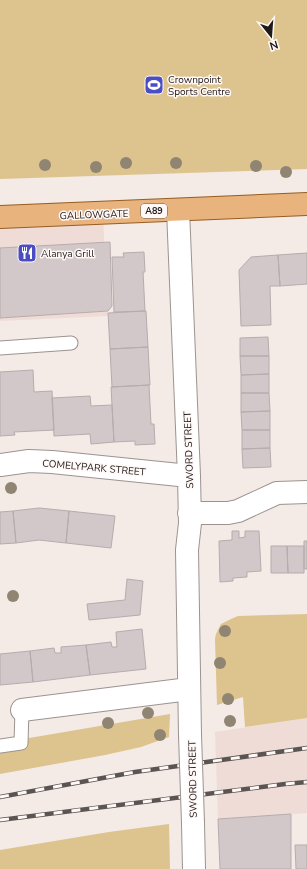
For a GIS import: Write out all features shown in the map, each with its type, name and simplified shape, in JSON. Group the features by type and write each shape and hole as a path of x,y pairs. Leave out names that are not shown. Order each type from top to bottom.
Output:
{"main road":[{"name":"GALLOWGATE","path":"0,218 307,204"}],"street":[{"name":"SWORD STREET","path":"178,210 190,513 187,550 194,869"},
{"name":"COMELYPARK STREET","path":"0,465 29,462 52,462 189,476"},
{"path":"190,513 233,512 277,493 307,492"},
{"path":"22,710 190,689"}],"lane":[{"path":"0,348 71,343"},
{"path":"0,746 21,743 22,710"}],"shaded area":[{"name":"Crownpoint Sports Centre","path":"0,0 307,0 307,169 0,179"},
{"path":"103,217 108,316 0,321 0,221"},
{"path":"307,614 307,718 245,727 243,697 217,705 215,639 221,624 238,616"},
{"path":"170,714 169,737 141,747 0,774 0,743"},
{"path":"307,718 307,813 218,819 215,732"},
{"path":"169,824 170,869 0,869 0,850 109,832"}],"building":[{"path":"110,242 112,306 108,311 0,318 0,248"},
{"path":"144,252 145,272 143,272 145,311 114,312 112,257 124,257 123,253"},
{"path":"307,253 307,284 280,286 278,255"},
{"path":"278,255 280,286 270,286 271,325 241,326 239,270 251,257"},
{"path":"146,311 148,347 110,349 108,313"},
{"path":"268,337 269,356 240,356 240,338"},
{"path":"148,347 150,385 112,387 110,349"},
{"path":"240,356 269,356 269,374 241,375"},
{"path":"33,370 34,392 52,391 54,430 14,432 15,435 0,436 0,372"},
{"path":"269,374 269,393 241,393 241,375"},
{"path":"149,385 151,424 154,424 155,444 135,445 135,441 114,442 111,387"},
{"path":"241,393 269,393 270,411 241,412"},
{"path":"90,396 91,406 112,405 114,442 91,444 90,434 54,436 52,398"},
{"path":"270,411 270,430 242,430 241,412"},
{"path":"242,430 270,430 270,448 242,449"},
{"path":"270,448 271,467 243,468 242,449"},
{"path":"39,508 69,511 66,543 39,540 16,543 13,511"},
{"path":"13,511 16,543 0,544 0,512"},
{"path":"69,511 115,516 111,548 66,543"},
{"path":"232,531 239,531 239,538 245,537 245,531 259,531 261,571 247,572 247,577 233,578 233,581 220,582 219,541 232,540"},
{"path":"304,541 307,541 307,569 304,569"},
{"path":"271,546 287,546 288,573 271,573"},
{"path":"287,546 304,546 304,573 288,573"},
{"path":"127,579 143,581 140,615 89,620 87,604 125,600"},
{"path":"142,629 146,669 90,675 86,645 111,642 112,647 117,647 116,632"},
{"path":"86,645 90,675 33,682 30,651 54,648 55,653 61,653 61,647"},
{"path":"30,651 33,682 0,685 0,654"},
{"path":"291,814 291,869 220,869 218,819"},
{"path":"295,845 307,845 307,869 296,869"}],"railway":[{"path":"0,797 135,772 307,748"},
{"path":"0,820 307,782"}],"place":[{"name":"Crownpoint Sports Centre","path":"154,85"},
{"name":"Alanya Grill","path":"27,253"}]}
